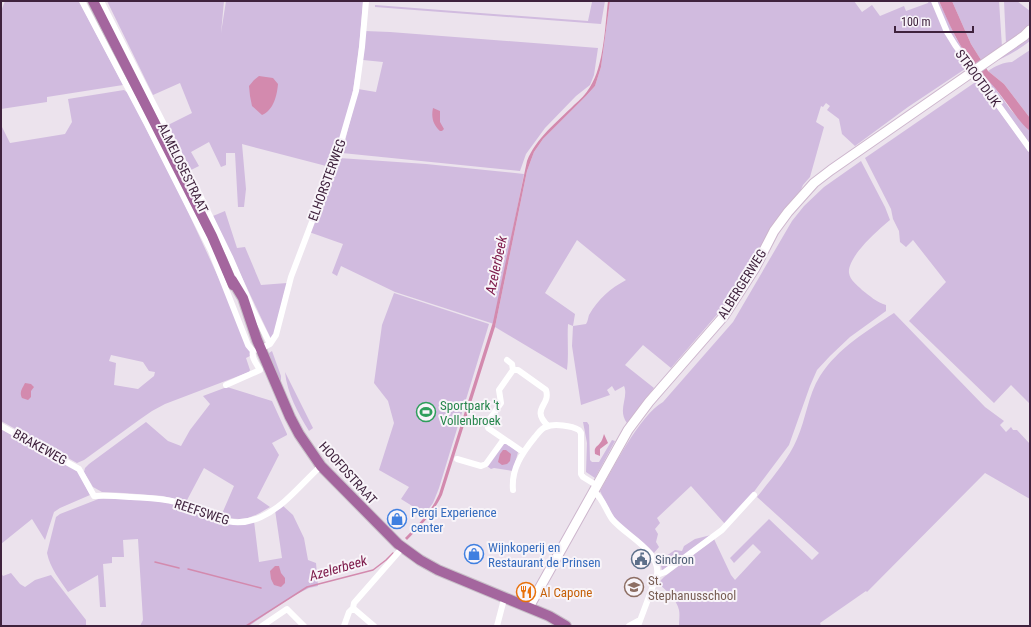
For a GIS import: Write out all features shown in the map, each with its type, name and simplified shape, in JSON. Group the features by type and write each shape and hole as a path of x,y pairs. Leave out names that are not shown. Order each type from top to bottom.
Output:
{"main road":[{"name":"ALMELOSESTRAAT","path":"92,1 212,236 232,280 243,298 260,346"},
{"name":"ALBERGERWEG","path":"529,608 628,430 639,414 724,316 755,268 774,231 803,194 831,170 984,64 1030,30"},
{"name":"HOOFDSTRAAT","path":"260,346 290,417 299,434 321,466 402,547 420,560 438,570 552,618 566,626"}],"street":[{"name":"ALMELOSESTRAAT","path":"82,1 147,124 210,252 248,345 260,346 252,308 230,257 101,1"},
{"name":"ELHORSTERWEG","path":"260,346 273,340 278,328 291,277 337,156 356,91 366,1"},
{"name":"STROOTDIJK","path":"934,1 951,39 1030,149"},
{"path":"226,385 260,370 252,355 260,346"},
{"path":"507,360 512,364 513,370 499,390 501,403 487,423 488,428 522,452"},
{"path":"513,370 518,370 546,390 547,394 540,414 541,419 548,426"},
{"path":"513,490 516,467 522,452 543,428 555,425 579,430 581,474 595,488 611,518 621,529 645,548 652,556 658,568 657,575 639,623 630,626"},
{"name":"BRAKEWEG","path":"1,426 79,469"},
{"path":"457,459 481,466 484,465 504,439"},
{"name":"REEFSWEG","path":"79,469 94,496 111,496 176,502 222,520 243,523 262,516 286,501 321,466"},
{"path":"657,575 665,572 722,530 754,495"},
{"path":"344,626 354,603 402,547"},
{"path":"497,626 504,603"},
{"path":"353,608 374,626"},
{"path":"262,626 287,609 304,626"}],"shaded area":[{"path":"5,1 79,1 123,85 47,97 47,102 1,109 1,11"},
{"path":"107,1 224,1 221,33 226,1 363,1 358,60 353,89 347,118 330,167 242,144 246,189 244,207 238,207 235,153 226,153 226,165 221,167 209,142 191,152 199,166 191,170 168,125 192,113 180,83 153,95"},
{"path":"605,1 601,24 375,7 375,5 588,21 592,2"},
{"path":"608,1 610,1 601,67 595,86 543,139 534,152 527,171 495,327 442,495 430,514 407,540 405,538 420,523 439,494 493,322 527,161 541,138 583,97 595,78 603,46"},
{"path":"610,1 854,1 862,12 872,5 880,16 904,6 906,11 928,3 929,1 933,1 968,67 908,107 855,146 842,134 839,119 827,110 830,106 826,103 823,107 821,106 816,122 824,127 810,177 803,185 742,285 725,302 721,310 671,368 643,345 625,365 654,388 627,423 623,413 625,395 624,386 615,391 612,386 607,390 610,395 581,405 572,346 573,326 568,324 567,370 495,327 527,171 534,152 543,139 595,86 601,67","holes":["577,240 626,280 610,290 601,299 589,315 586,324 573,326 575,314 545,293"]},
{"path":"936,1 939,1 956,38 973,66 952,39"},
{"path":"939,1 952,1 971,44 988,71 1004,84 1030,118 1030,131 1020,121 993,85 976,69 955,35"},
{"path":"952,1 999,1 1002,47 981,60 971,44"},
{"path":"1004,1 1017,1 1030,11 1030,27 1006,44"},
{"path":"365,31 598,48 594,75 590,85 576,96 545,128 526,154 520,171 342,153 358,89 376,92 383,62 363,60"},
{"path":"1030,35 1030,41 1020,48 987,64"},
{"path":"1030,50 1030,118 1004,84 988,71 994,67 1012,62"},
{"path":"981,75 993,85 1010,109 1030,131 1030,144 980,76"},
{"path":"259,76 273,78 278,84 276,97 272,106 262,115 252,106 249,86"},
{"path":"977,81 1030,153 1030,404 1011,385 994,403 909,321 946,282 913,240 906,247 900,242 899,231 893,219 891,209 865,158"},
{"path":"124,90 128,93 183,201 234,311 252,355 246,358 250,370 249,372 165,404 152,411 84,460 77,463 1,421 1,125 10,143 65,134 72,122 68,99","holes":["111,355 143,362 149,371 155,372 154,376 138,389 114,385 116,363 109,361"]},
{"path":"433,108 440,111 440,122 444,129 442,131 438,129 432,118"},
{"path":"339,158 426,164 524,174 494,324 395,292 341,266 337,276 332,273 343,244 309,232"},
{"path":"861,161 885,207 890,220 858,252 850,266 849,273 852,280 862,290 876,301 886,305 886,311 850,337 817,370 789,445 750,497 725,524 691,486 657,518 660,523 655,529 658,534 656,542 659,547 654,553 616,521 600,491 636,430 645,418 663,402 733,322 792,221 804,206 824,187"},
{"path":"225,211 237,248 245,247 261,285 287,283 272,341 213,216"},
{"name":"Sportpark 't Vollenbroek","path":"394,293 489,324 439,488 433,503 425,514 401,499 409,487 379,470 394,423 388,401 374,383 382,325"},
{"path":"894,313 985,407 1004,421 1000,425 1006,432 1011,427 1013,430 1017,430 1030,444 1030,499 985,473 867,592 866,591 820,623 821,626 679,626 678,606 665,589 659,584 664,577 714,539 731,575 735,580 761,552 753,544 734,563 730,558 769,519 812,560 819,553 757,497 779,469 793,447 816,383 827,366 854,341"},
{"path":"272,351 281,376 281,383 268,357 269,353"},
{"path":"285,372 313,428 309,431 297,410 288,388"},
{"path":"25,383 31,384 34,387 31,391 31,397 28,400 22,398 21,394 21,390"},
{"path":"227,387 272,401 287,434 272,443 279,455 257,498 270,507 252,517 235,519 221,516 234,486 204,468 186,502 163,496 102,492 93,487 84,472 85,468 89,464 146,422 168,441 181,446 190,430 210,404 203,396"},
{"path":"583,422 587,422 589,425 590,460 592,462 599,462 612,440 615,441 595,478 586,472 587,443"},
{"path":"1,428 72,467 79,473 90,495 54,512 45,540 32,519 1,544"},
{"path":"604,434 608,443 600,449 600,456 595,454 595,450"},
{"path":"506,443 518,452 513,471 494,468 491,469 487,466 502,444"},
{"path":"503,450 506,450 511,454 510,461 507,464 502,465 498,462 500,454"},
{"path":"101,498 136,498 178,504 212,518 254,521 259,562 282,558 275,510 282,505 293,515 304,538 308,560 316,563 318,586 309,588 293,596 249,626 140,626 143,620 138,539 123,540 124,557 112,557 112,563 103,564 106,607 100,607 98,575 68,592 50,564 48,558 47,553 56,517 60,514"},
{"path":"711,535 662,571 660,560 675,550 682,551 684,546 695,539"},
{"path":"275,566 279,566 281,573 285,578 285,583 281,587 274,585 271,579 270,571"},
{"path":"1,573 3,576 11,573 20,584 25,587 35,580 51,575 86,620 86,626 1,626"}],"waterway":[{"name":"Azelerbeek","path":"246,626 307,587 373,570 393,553"},
{"path":"155,562 179,568"},
{"path":"188,569 261,588"}],"place":[{"name":"Sportpark 't Vollenbroek","path":"426,412"},
{"name":"Pergi Experience center","path":"397,519"},
{"name":"Wijnkoperij en Restaurant de Prinsen","path":"474,554"},
{"name":"Sindron","path":"641,559"},
{"name":"St. Stephanusschool","path":"634,587"},
{"name":"Al Capone","path":"526,592"}]}
